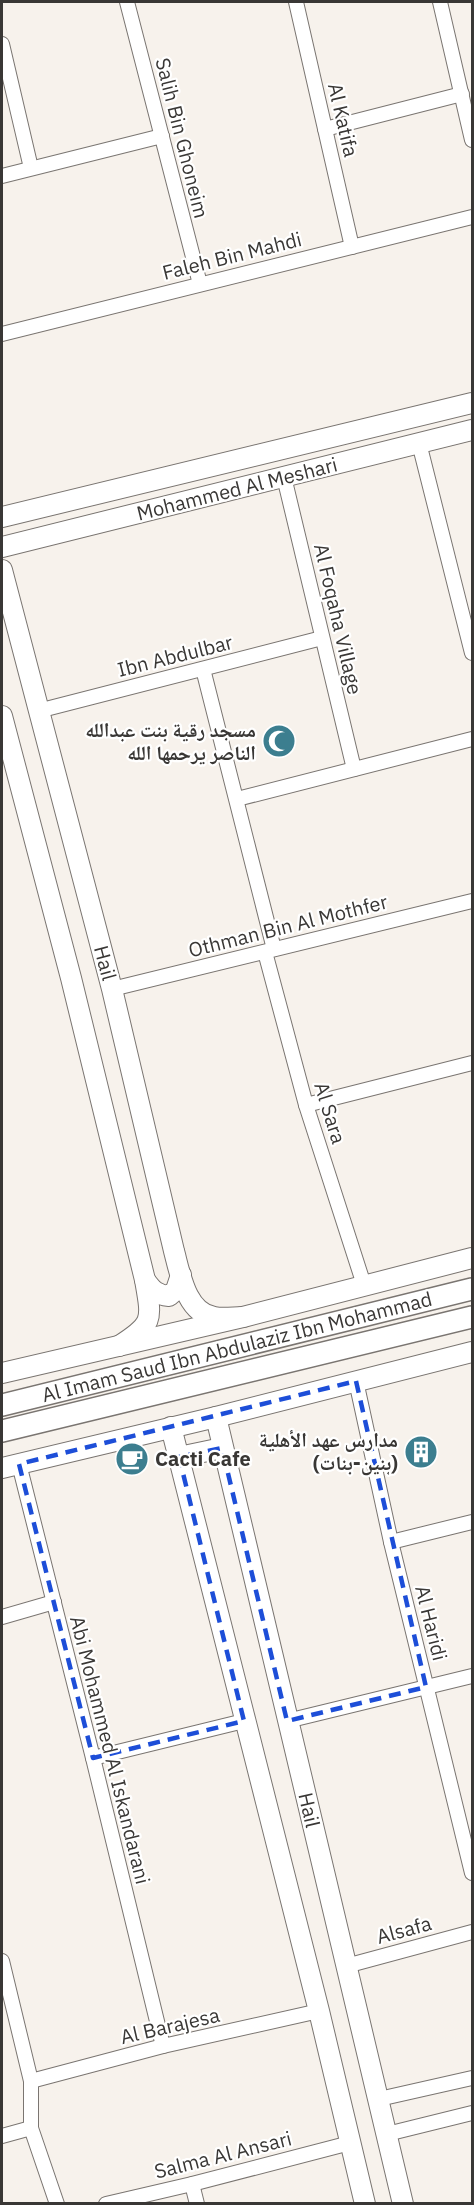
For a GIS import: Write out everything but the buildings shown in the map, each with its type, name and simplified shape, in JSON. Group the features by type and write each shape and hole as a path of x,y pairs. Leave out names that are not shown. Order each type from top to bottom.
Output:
{"main road":[{"name":"Al Imam Saud Ibn Abdulaziz Ibn Mohammad","path":"2,1405 472,1289"},
{"name":"Al Imam Saud Ibn Abdulaziz Ibn Mohammad","path":"2,1431 472,1317"}],"street":[{"name":"Salih Bin Ghoneim","path":"127,2 200,284"},
{"name":"Al Katifa","path":"296,2 352,247"},
{"path":"440,2 472,141"},
{"path":"2,44 31,168"},
{"path":"325,129 462,94"},
{"path":"2,176 162,135"},
{"name":"Faleh Bin Mahdi","path":"2,334 472,217"},
{"name":"Mohammed Al Meshari","path":"2,517 472,403"},
{"path":"411,419 466,599 472,653"},
{"name":"Mohammed Al Meshari","path":"2,547 472,430"},
{"name":"Al Foqaha Village","path":"285,477 354,769"},
{"path":"31,510 14,524 15,531 20,537 40,538"},
{"name":"Hail","path":"2,570 112,989 186,1293 196,1307 212,1317 243,1317"},
{"name":"Ibn Abdulbar","path":"38,711 322,639"},
{"name":"Al Sara","path":"203,669 237,799 269,950 306,1105 364,1285"},
{"name":"Hail","path":"2,716 71,978 145,1280 149,1317 142,1331 119,1346"},
{"path":"237,799 472,739"},
{"name":"Othman Bin Al Mothfer","path":"112,989 472,901"},
{"path":"306,1105 472,1063"},
{"name":"Al Imam Saud Ibn Abdulaziz Ibn Mohammad","path":"2,1369 119,1346 243,1317 472,1258"},
{"path":"145,1280 152,1290 169,1296 176,1290 181,1275"},
{"path":"10,1466 472,1352"},
{"name":"Al Haridi","path":"356,1381 426,1687 466,1824 472,1873"},
{"name":"Hail","path":"216,1417 403,2204"},
{"name":"Hail","path":"171,1427 319,2011 365,2204"},
{"path":"179,1457 222,1448"},
{"name":"Abi Mohammed Al Iskandarani","path":"10,1466 54,1602 163,2046"},
{"path":"391,1542 472,1522"},
{"path":"2,1617 54,1602"},
{"path":"288,1721 472,1676"},
{"path":"93,1758 244,1721"},
{"name":"Alsafa","path":"346,1966 472,1932"},
{"path":"2,1961 5,1990 31,2081 31,2128 57,2204"},
{"name":"Al Barajesa","path":"31,2081 163,2046 319,2011"},
{"path":"379,2099 472,2078"},
{"path":"387,2134 472,2113"},
{"path":"2,2136 31,2128"},
{"name":"Salma Al Ansari","path":"106,2204 350,2143"},
{"path":"192,2184 197,2204"}],"highlighted area":[{"path":"356,1381 426,1687 287,1721 222,1448 179,1457 244,1721 93,1758 19,1464"}],"place":[{"name":"مسجد رقية بنت عبدالله الناصر يرحمها الله","path":"279,741"},
{"name":"مدارس عهد الأهلية (بنين-بنات)","path":"421,1452"},
{"name":"Cacti Cafe","path":"132,1459"}]}
